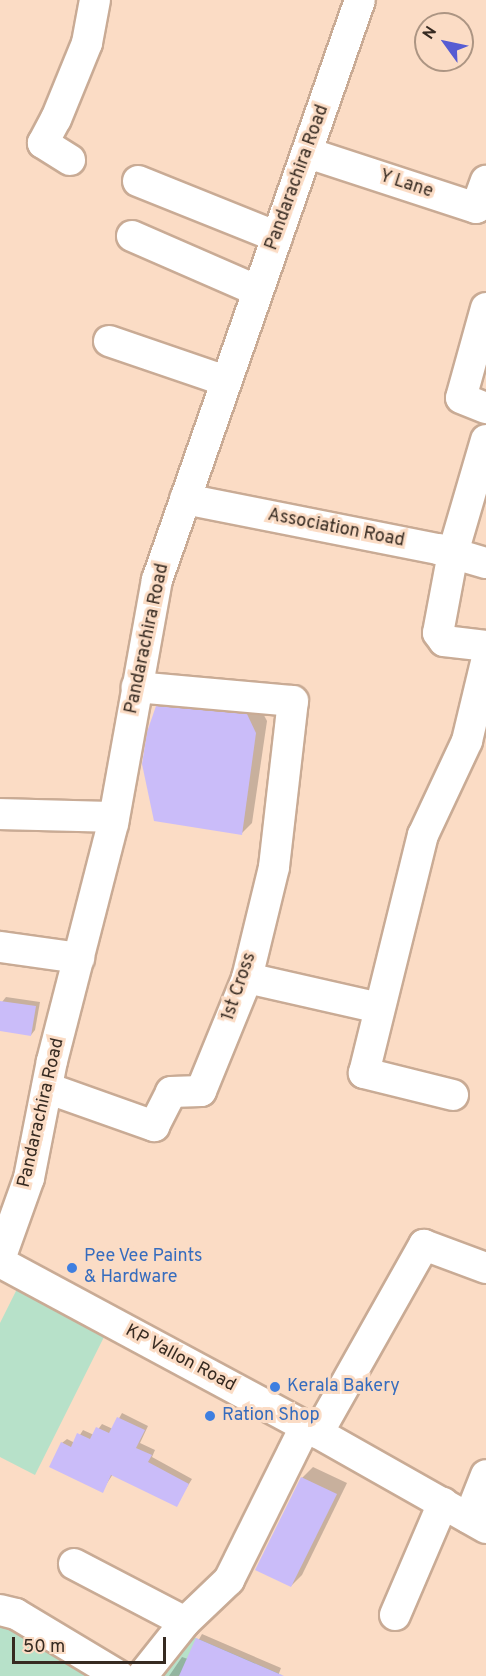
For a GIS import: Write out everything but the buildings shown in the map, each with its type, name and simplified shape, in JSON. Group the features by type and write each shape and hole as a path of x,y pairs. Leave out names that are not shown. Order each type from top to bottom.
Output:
{"street":[{"path":"70,160 43,143 56,119 87,43 95,0"},
{"name":"Pandarachira Road","path":"0,1260 29,1178 47,1088 114,817 157,580 360,0"},
{"name":"Y Lane","path":"308,153 476,208 486,181"},
{"path":"138,181 277,237"},
{"path":"132,236 258,291"},
{"path":"486,308 461,398 486,408"},
{"path":"109,341 226,381"},
{"path":"486,440 453,553 438,633 444,641 486,646"},
{"name":"Association Road","path":"185,500 453,553 486,563"},
{"path":"453,1095 364,1073 423,835 466,741 486,662"},
{"name":"1st Cross","path":"47,1088 154,1126 171,1092 201,1091 247,978 274,867 293,701 137,687"},
{"path":"0,814 114,817"},
{"path":"0,947 79,958"},
{"path":"247,978 379,1008"},
{"path":"142,1676 185,1622 229,1580 311,1430 424,1245 486,1268"},
{"name":"KP Vallon Road","path":"0,1260 478,1523"},
{"path":"478,1523 486,1475"},
{"path":"395,1615 443,1503"},
{"path":"75,1564 185,1622"},
{"path":"0,1610 16,1614 119,1676"}],"green space":[{"path":"17,1289 104,1337 35,1475 0,1457 0,1323"},
{"path":"0,1619 103,1676 0,1676"},
{"path":"189,1635 282,1675 156,1676"}],"place":[{"name":"Pee Vee Paints & Hardware","path":"72,1268"},
{"name":"Kerala Bakery","path":"275,1387"},
{"name":"Ration Shop","path":"210,1416"}]}
